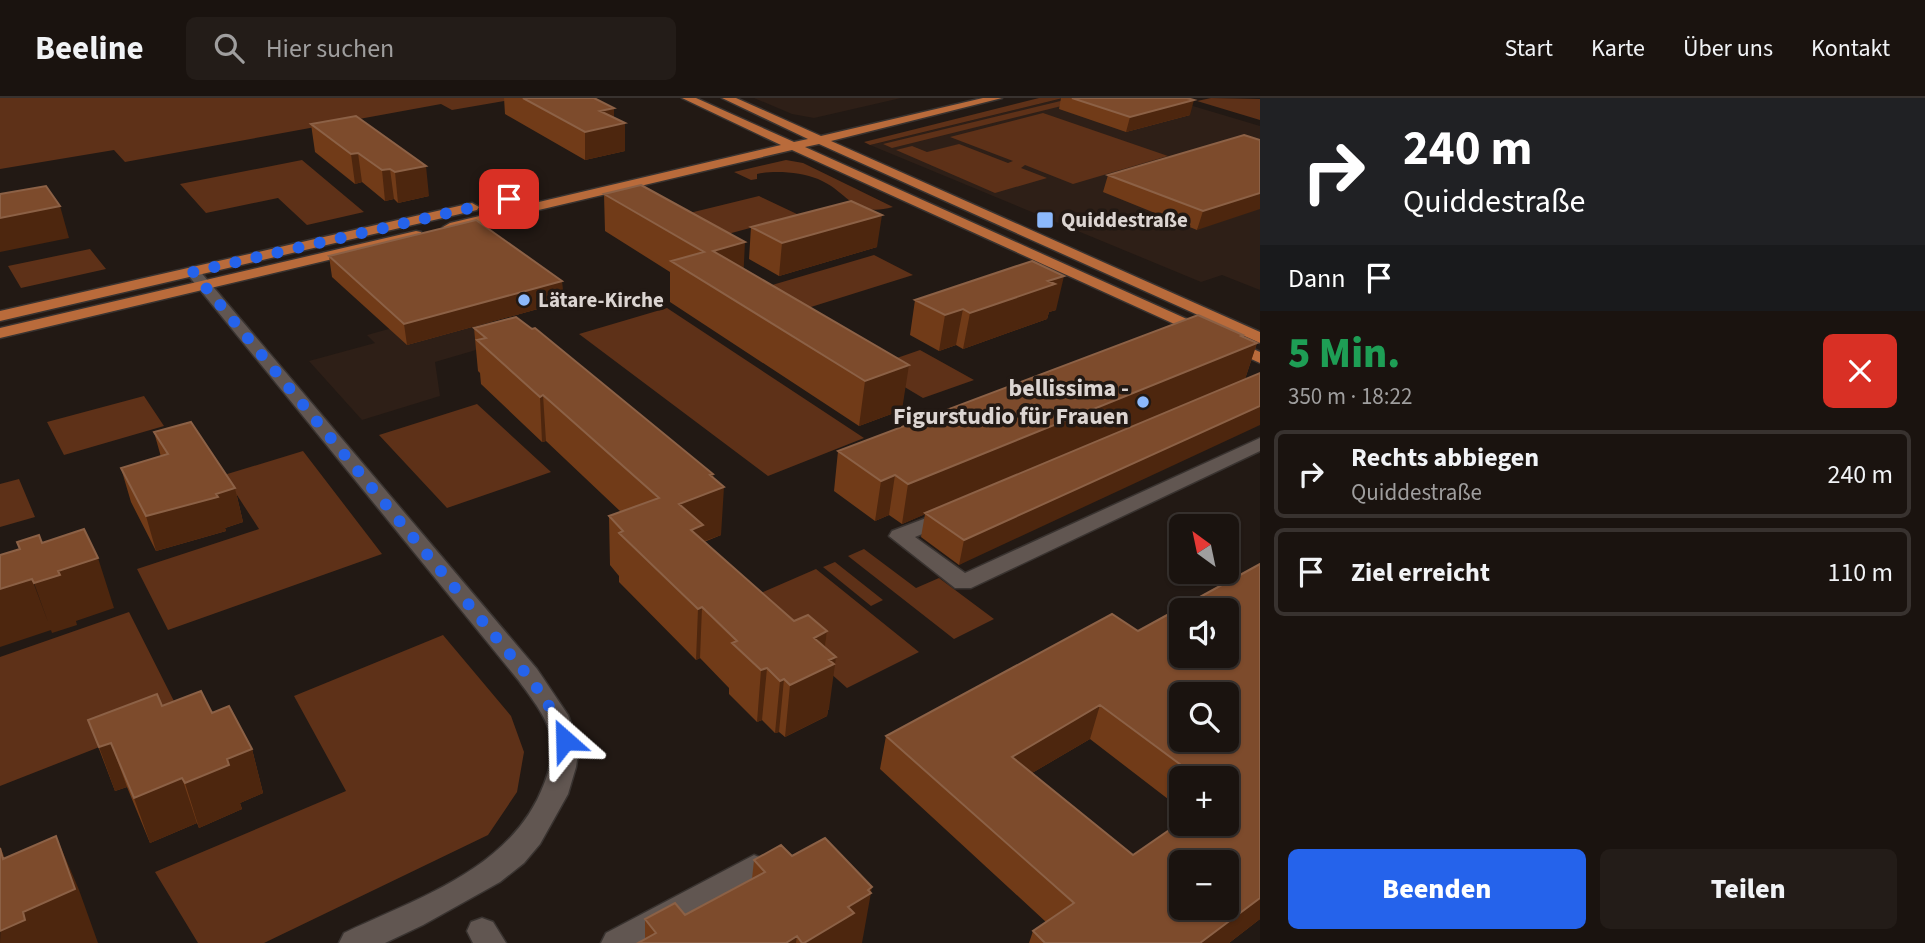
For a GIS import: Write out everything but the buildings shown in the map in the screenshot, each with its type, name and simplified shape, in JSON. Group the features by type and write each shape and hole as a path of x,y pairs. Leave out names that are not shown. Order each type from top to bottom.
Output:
{"main road":[{"path":"687,98 1260,358"},
{"path":"727,98 1260,338"},
{"path":"0,333 199,278 952,98"},
{"path":"0,316 199,278 997,98"}],"street":[{"path":"199,278 528,676 546,700 565,740 563,769 553,799 533,831 506,862 458,891 355,943"},
{"path":"963,510 900,536 963,583 1260,444"},
{"path":"617,943 754,867"}],"shaded area":[{"path":"0,98 521,98 452,110 441,104 125,162 114,150 0,169"},
{"path":"754,98 901,98 814,118 792,114"},
{"path":"1039,98 1063,98 870,145 864,142"},
{"path":"1063,98 1166,98 1260,126 1260,290 1222,275 1201,282 870,145"},
{"path":"1073,98 1094,98 892,148 883,144"},
{"path":"1211,98 1260,99 1260,120 1197,101"},
{"path":"1043,113 1168,156 1073,184 1025,165 1021,168 1047,178 995,193 896,150 912,146 927,152 959,144 1008,163 1013,161 950,137"},
{"path":"302,160 364,212 307,225 278,198 206,213 180,184"},
{"path":"786,160 803,163 893,207 868,209 859,206 828,184 804,175 764,173 757,174 757,179 751,180 734,172"},
{"path":"759,196 799,215 698,242 661,220"},
{"path":"90,249 106,269 21,288 8,266"},
{"path":"874,255 913,275 779,317 742,294"},
{"path":"472,306 513,339 435,362 440,396 362,420 309,361 375,343 367,335"},
{"path":"667,308 864,438 768,476 579,334"},
{"path":"920,350 974,380 923,398 871,367"},
{"path":"144,396 164,426 64,455 47,422"},
{"path":"477,404 551,472 447,508 379,435"},
{"path":"303,451 382,554 168,630 137,569 259,529 224,475"},
{"path":"19,479 35,517 0,527 0,484"},
{"path":"864,549 916,588 939,578 994,619 954,639 848,556"},
{"path":"835,562 883,600 871,606 823,567"},
{"path":"816,569 919,652 847,688 747,599"},
{"path":"129,612 181,715 0,786 0,657"},
{"path":"443,635 511,716 524,752 517,792 488,835 264,943 198,943 155,872 346,791 294,696"}],"place":[{"name":"Quiddestraße","path":"1045,220"},
{"name":"Lätare-Kirche","path":"524,300"},
{"name":"bellissima - Figurstudio für Frauen","path":"1143,402"}],"route":[{"path":"509,199 193,272 528,676 546,700 565,740"}]}
